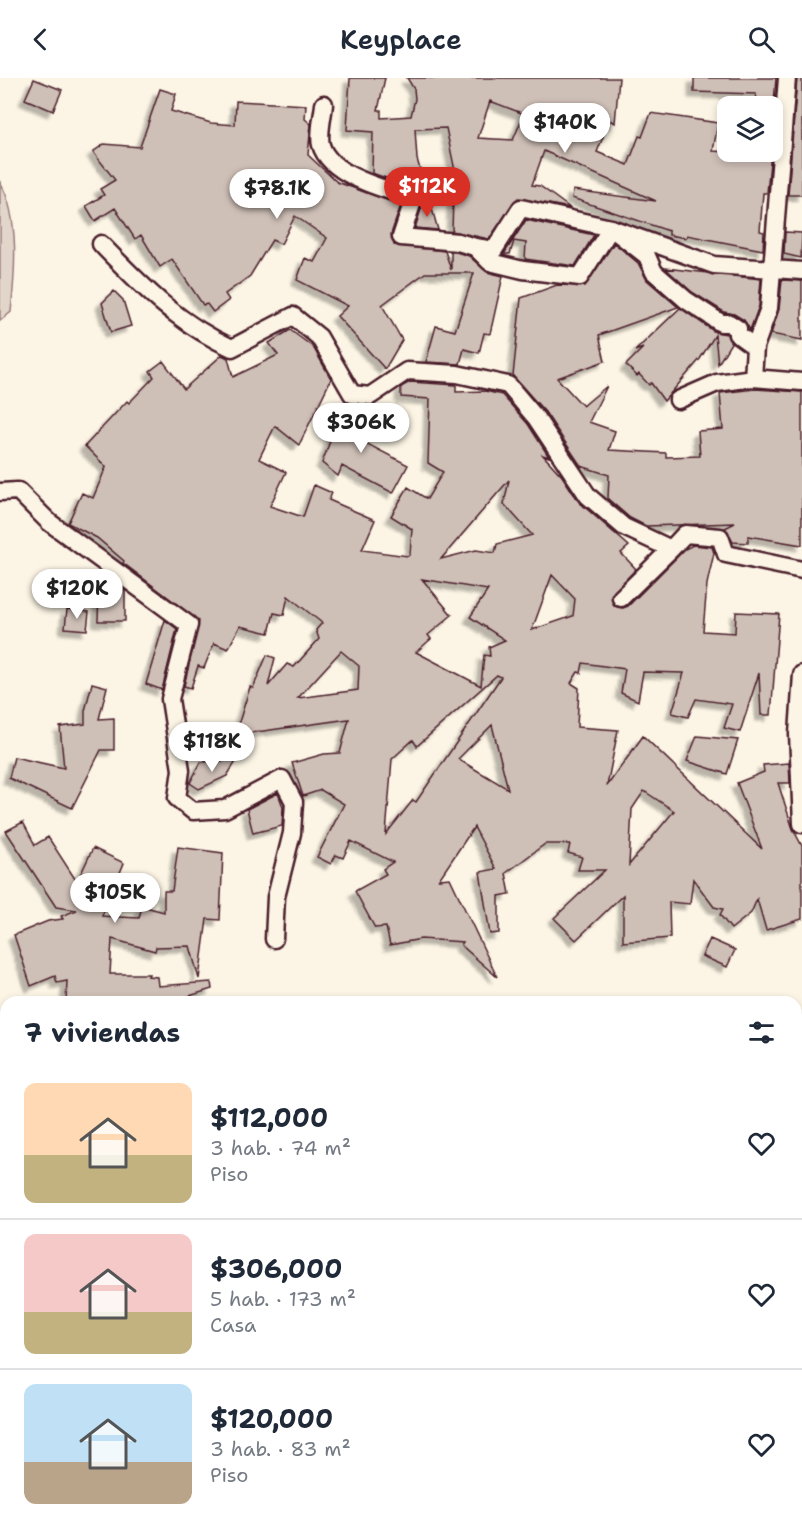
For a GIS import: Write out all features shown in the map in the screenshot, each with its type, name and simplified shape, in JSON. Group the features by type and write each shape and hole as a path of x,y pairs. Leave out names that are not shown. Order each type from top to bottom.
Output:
{"street":[{"path":"753,378 755,347 769,308 787,78"},
{"path":"324,104 321,144 329,162 371,185 414,198 401,237 458,242 494,250 521,208 611,228 714,265 772,267 802,272"},
{"path":"475,247 490,262 523,270 580,277 611,228"},
{"path":"611,228 647,256 654,272 687,300 722,323 729,323 738,329 737,334 755,347"},
{"path":"101,244 149,294 200,333 232,348 293,316 320,338 352,394 370,396 407,370 457,374 508,385 536,418 588,496 624,527 671,549"},
{"path":"678,400 717,383 753,378 802,382"},
{"path":"0,492 18,491 49,522 189,626 170,699 181,770 177,798 193,811 225,809 282,778 294,802 292,834 276,897 274,939"},
{"path":"621,598 685,534 720,537 726,554 802,570"},
{"path":"802,674 798,734 802,824"}],"shaded area":[{"path":"0,182 11,212 15,263 11,312 0,321"}],"building":[{"path":"350,78 385,78 378,110 381,110 381,118 411,116 415,99 414,89 407,78 619,78 615,123 610,120 597,152 628,165 651,113 717,123 713,151 717,151 717,162 770,162 767,193 763,193 760,231 764,232 763,250 687,235 686,238 669,235 669,231 572,198 573,190 656,201 544,151 532,185 540,186 570,208 518,198 489,239 452,231 454,166 446,128 415,129 417,159 422,176 400,183 372,173 373,132 347,130","holes":["490,101 524,114 513,140 478,138"]},
{"path":"694,78 776,78 775,96 694,92"},
{"path":"797,78 802,78 802,195 788,195"},
{"path":"34,79 62,90 53,111 25,99"},
{"path":"160,89 176,94 171,111 211,123 235,125 236,101 306,105 305,119 311,124 308,155 337,182 401,205 391,234 394,245 445,251 451,270 451,252 456,252 469,256 487,272 503,276 490,334 484,333 479,353 464,349 460,364 426,362 436,326 455,331 474,273 425,273 382,305 402,340 385,369 337,316 348,306 297,280 305,258 314,262 327,238 295,216 281,244 272,240 250,276 225,294 229,300 213,312 207,304 203,305 172,259 160,267 141,235 135,239 115,208 95,221 86,206 104,195 100,189 115,180 93,152 104,144 140,147"},
{"path":"423,203 431,205 438,230 415,228"},
{"path":"526,220 594,235 575,266 525,259 526,243 514,241 510,254 504,254"},
{"path":"785,232 802,233 801,258 784,254"},
{"path":"614,243 638,263 647,280 678,307 599,335 605,361 557,378 583,406 607,386 589,422 615,431 609,450 666,453 666,457 700,456 698,431 723,429 720,393 755,389 802,392 802,545 748,536 748,543 733,542 725,528 735,523 646,526 630,518 608,499 609,475 581,466 545,412 513,376 521,298 557,285 585,286"},
{"path":"665,268 761,279 759,306 750,330 744,320 734,314 724,312 692,292"},
{"path":"782,280 802,281 802,340 771,334 779,309"},
{"path":"114,291 123,300 131,326 111,332 102,303"},
{"path":"680,308 715,332 727,334 731,343 718,364 715,335 700,359 664,401 651,383 649,385 626,365 643,348 635,351"},
{"path":"290,330 313,347 331,379 299,445 275,426 259,459 286,472 270,506 303,517 314,485 332,493 329,500 375,520 362,550 408,556 412,529 391,516 408,487 427,499 443,472 428,463 430,399 401,397 401,387 410,382 456,385 456,392 485,391 502,395 528,424 549,457 543,455 562,476 579,502 629,546 621,553 636,569 611,595 614,606 623,608 628,606 685,549 693,545 712,547 714,553 707,584 703,631 735,633 736,612 779,614 771,715 761,715 759,673 740,732 724,728 732,704 696,699 688,717 672,713 684,673 643,672 638,701 621,693 625,669 583,663 581,673 578,672 571,683 579,688 577,727 618,730 607,786 643,736 762,849 737,783 764,772 763,765 789,763 790,783 778,783 793,829 802,846 802,919 766,930 757,899 751,913 731,929 720,915 723,909 714,907 693,879 690,904 669,902 670,938 623,942 623,895 576,940 554,918 605,870 578,870 582,857 568,853 570,844 545,844 506,873 510,894 499,896 499,933 490,934 480,872 496,869 474,827 439,879 450,878 497,977 461,945 463,942 421,939 390,945 386,927 375,928 355,891 386,874 383,869 393,862 351,841 343,858 336,855 331,864 317,857 344,804 321,790 303,796 292,763 324,754 340,753 349,719 235,735 250,687 253,688 267,655 275,658 268,686 287,664 294,667 319,639 316,630 322,623 288,596 284,615 274,613 269,633 240,626 228,649 214,643 204,668 198,666 191,688 184,686 199,621 123,563 124,561 97,538 68,523 82,493 93,498 106,467 85,446 127,401 129,403 154,377 150,371 163,361 184,389 222,355 228,358 233,377 278,355 269,343","holes":["509,480 504,504 532,535 497,544 495,553 476,550 441,559","552,575 575,599 573,616 532,630","422,579 488,590 470,617 505,640 489,647 490,656 484,655 481,686 416,652 431,639 428,635 452,615","341,651 359,666 358,690 298,698","497,675 501,677 416,802 413,800 386,834 392,759 413,740 417,746","492,725 508,789 458,759","644,791 674,811 629,865 632,809"]},
{"path":"344,403 363,408 348,434 408,465 393,493 342,466 338,476 322,463"},
{"path":"99,585 117,585 125,591 125,621 98,621"},
{"path":"67,609 89,612 87,630 65,628"},
{"path":"165,620 177,629 162,690 146,684"},
{"path":"92,683 107,687 99,719 114,718 114,750 101,750 72,808 9,778 14,757 64,768 60,727 85,724 85,711"},
{"path":"697,736 738,740 727,774 687,761"},
{"path":"237,760 227,776 199,789 190,783 201,762"},
{"path":"278,793 283,807 282,826 253,833 247,809"},
{"path":"23,822 35,845 48,837 77,882 93,848 124,863 102,916 139,918 142,906 164,912 164,891 172,891 178,847 223,853 220,920 207,919 199,979 190,946 156,947 155,951 112,939 110,974 149,974 148,976 157,977 158,986 211,982 212,989 189,996 66,996 67,981 57,983 55,976 31,986 14,935 48,921 63,919 61,916 77,910 56,907 6,831"},
{"path":"710,939 735,950 727,967 702,956"}]}
